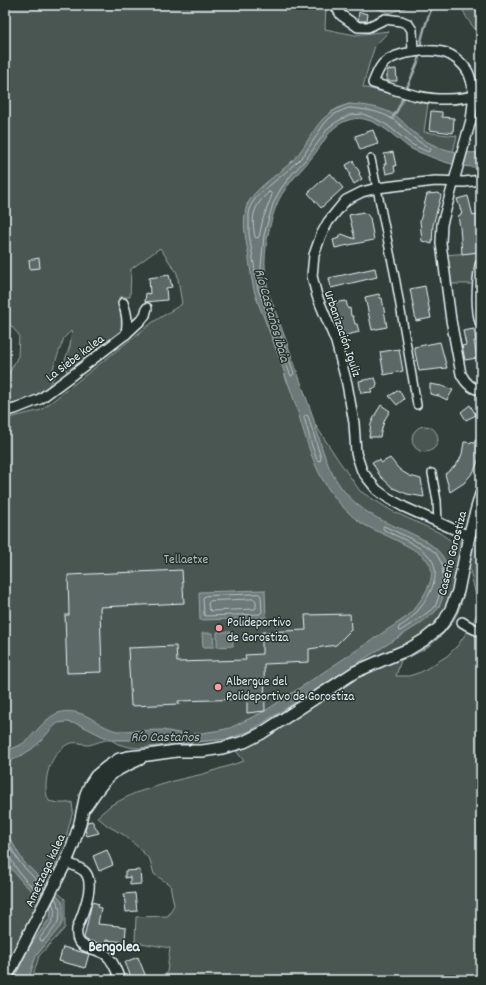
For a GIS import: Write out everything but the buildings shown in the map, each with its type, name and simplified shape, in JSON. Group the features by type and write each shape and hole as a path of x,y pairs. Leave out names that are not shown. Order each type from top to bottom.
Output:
{"street":[{"path":"335,5 341,15 358,27 368,28 385,19 401,21 408,24 412,30 413,52"},
{"path":"477,95 446,99 424,97 373,83 380,68 385,62 396,56 413,52 442,52 452,56 466,68 477,95 472,108 469,128 442,224 441,242 451,320 461,374 471,387 481,390"},
{"path":"372,159 418,405"},
{"name":"Urbanización Iguliz","path":"469,536 404,507 388,498 377,490 362,471 356,453 354,422 347,384 336,342 317,296 312,276 314,255 321,235 328,222 346,200 362,192 377,188 435,181 464,182 481,180"},
{"path":"481,266 478,288 479,315 481,322"},
{"path":"123,303 128,322 126,334"},
{"name":"La Siebe kalea","path":"5,411 15,409 40,398 67,380 126,334 145,315 147,308"},
{"path":"432,473 437,501 438,522"},
{"name":"Caserio Gorostiza","path":"82,814 82,806 93,780 118,755 143,755 176,751 202,751 222,748 244,742 262,733 355,672 409,649 424,640 439,628 451,609 458,591 469,536 481,494"},
{"path":"462,622 481,632"},
{"path":"89,802 96,785 116,767 118,755"},
{"name":"Caserio Gorostiza","path":"82,814 89,802 113,773 143,755"},
{"name":"Ametzaga kalea","path":"5,980 54,888 73,845 82,814"},
{"path":"66,862 82,870 86,874 89,882 88,896 76,934 78,939 86,947 106,955 111,961 120,980"}],"green space":[{"name":"Tellaetxe","path":"5,5 326,5 325,29 355,35 389,31 375,46 363,87 428,104 424,132 457,136 453,152 426,142 411,131 396,116 388,112 349,104 331,112 294,160 263,186 247,204 286,380 360,491 392,511 440,533 458,546 481,485 481,980 166,980 170,948 135,942 136,917 168,916 174,905 170,885 154,874 150,860 139,848 124,835 108,826 97,817 111,805 135,793 244,761 227,739 139,748 118,744 112,740 108,740 88,745 81,743 69,744 60,750 49,768 46,780 46,793 49,801 60,803 72,802 73,811 66,837 47,883 65,899 65,928 39,956 34,973 35,980 5,980 5,419 41,410 153,322 182,304 177,273 160,248 131,269 130,297 119,297 122,317 125,322 122,332 68,375 64,363 70,346 72,330 64,338 53,368 54,377 40,399 5,411 5,381 18,356 19,335 5,319","holes":["469,566 479,608 473,623 458,645 447,656 421,672 409,676 396,676 401,660 426,648 441,636 452,622 457,614 461,602"]},
{"path":"369,5 414,5 389,13"},
{"path":"414,5 426,5 425,9"},
{"path":"462,5 481,5 481,36 467,18"},
{"path":"479,252 474,284 449,284 445,255"},
{"path":"425,426 435,429 438,439 435,449 425,452 415,449 412,439 415,429"}],"water":[{"path":"349,104 385,110 398,118 420,137 444,149 471,153 481,152 481,167 465,167 451,164 413,150 387,130 370,121 355,118 346,121 331,131 313,156 284,191 272,217 267,238 265,258 266,280 269,294 312,414 330,470 344,491 363,509 381,520 414,534 433,546 441,554 447,567 442,601 433,614 418,625 250,731 228,739 186,743 152,740 114,740 104,737 78,724 67,722 58,723 32,749 11,761 5,762 5,751 22,744 29,739 51,716 66,711 81,714 117,731 163,730 189,735 230,728 265,711 408,616 426,591 431,577 431,570 429,563 424,557 408,546 361,523 342,506 324,483 308,446 277,351 257,299 251,276 244,224 247,205 257,191 294,159 322,120 334,110"},
{"path":"265,590 266,618 200,620 199,592"},
{"path":"217,632 232,632 233,646 217,647"},
{"path":"202,633 213,633 214,647 203,647"},
{"path":"5,830 23,861 58,896 62,901 63,906 63,921 60,927 36,956 29,980 13,980 30,946 50,918 51,912 50,906 24,884 13,871 5,857"}],"waterway":[{"path":"420,48 425,26 433,5"},
{"path":"406,90 418,62 419,53"},
{"path":"393,117 404,95"}],"place":[{"name":"Polideportivo de Gorostiza","path":"219,628"},
{"name":"Albergue del Polideportivo de Gorostiza","path":"218,687"}],"district":[{"name":"Bengolea","path":"114,946"}],"water label":[{"name":"Río Castaños ibaia","path":"273,315"},
{"name":"Río Castaños","path":"165,736"}]}
